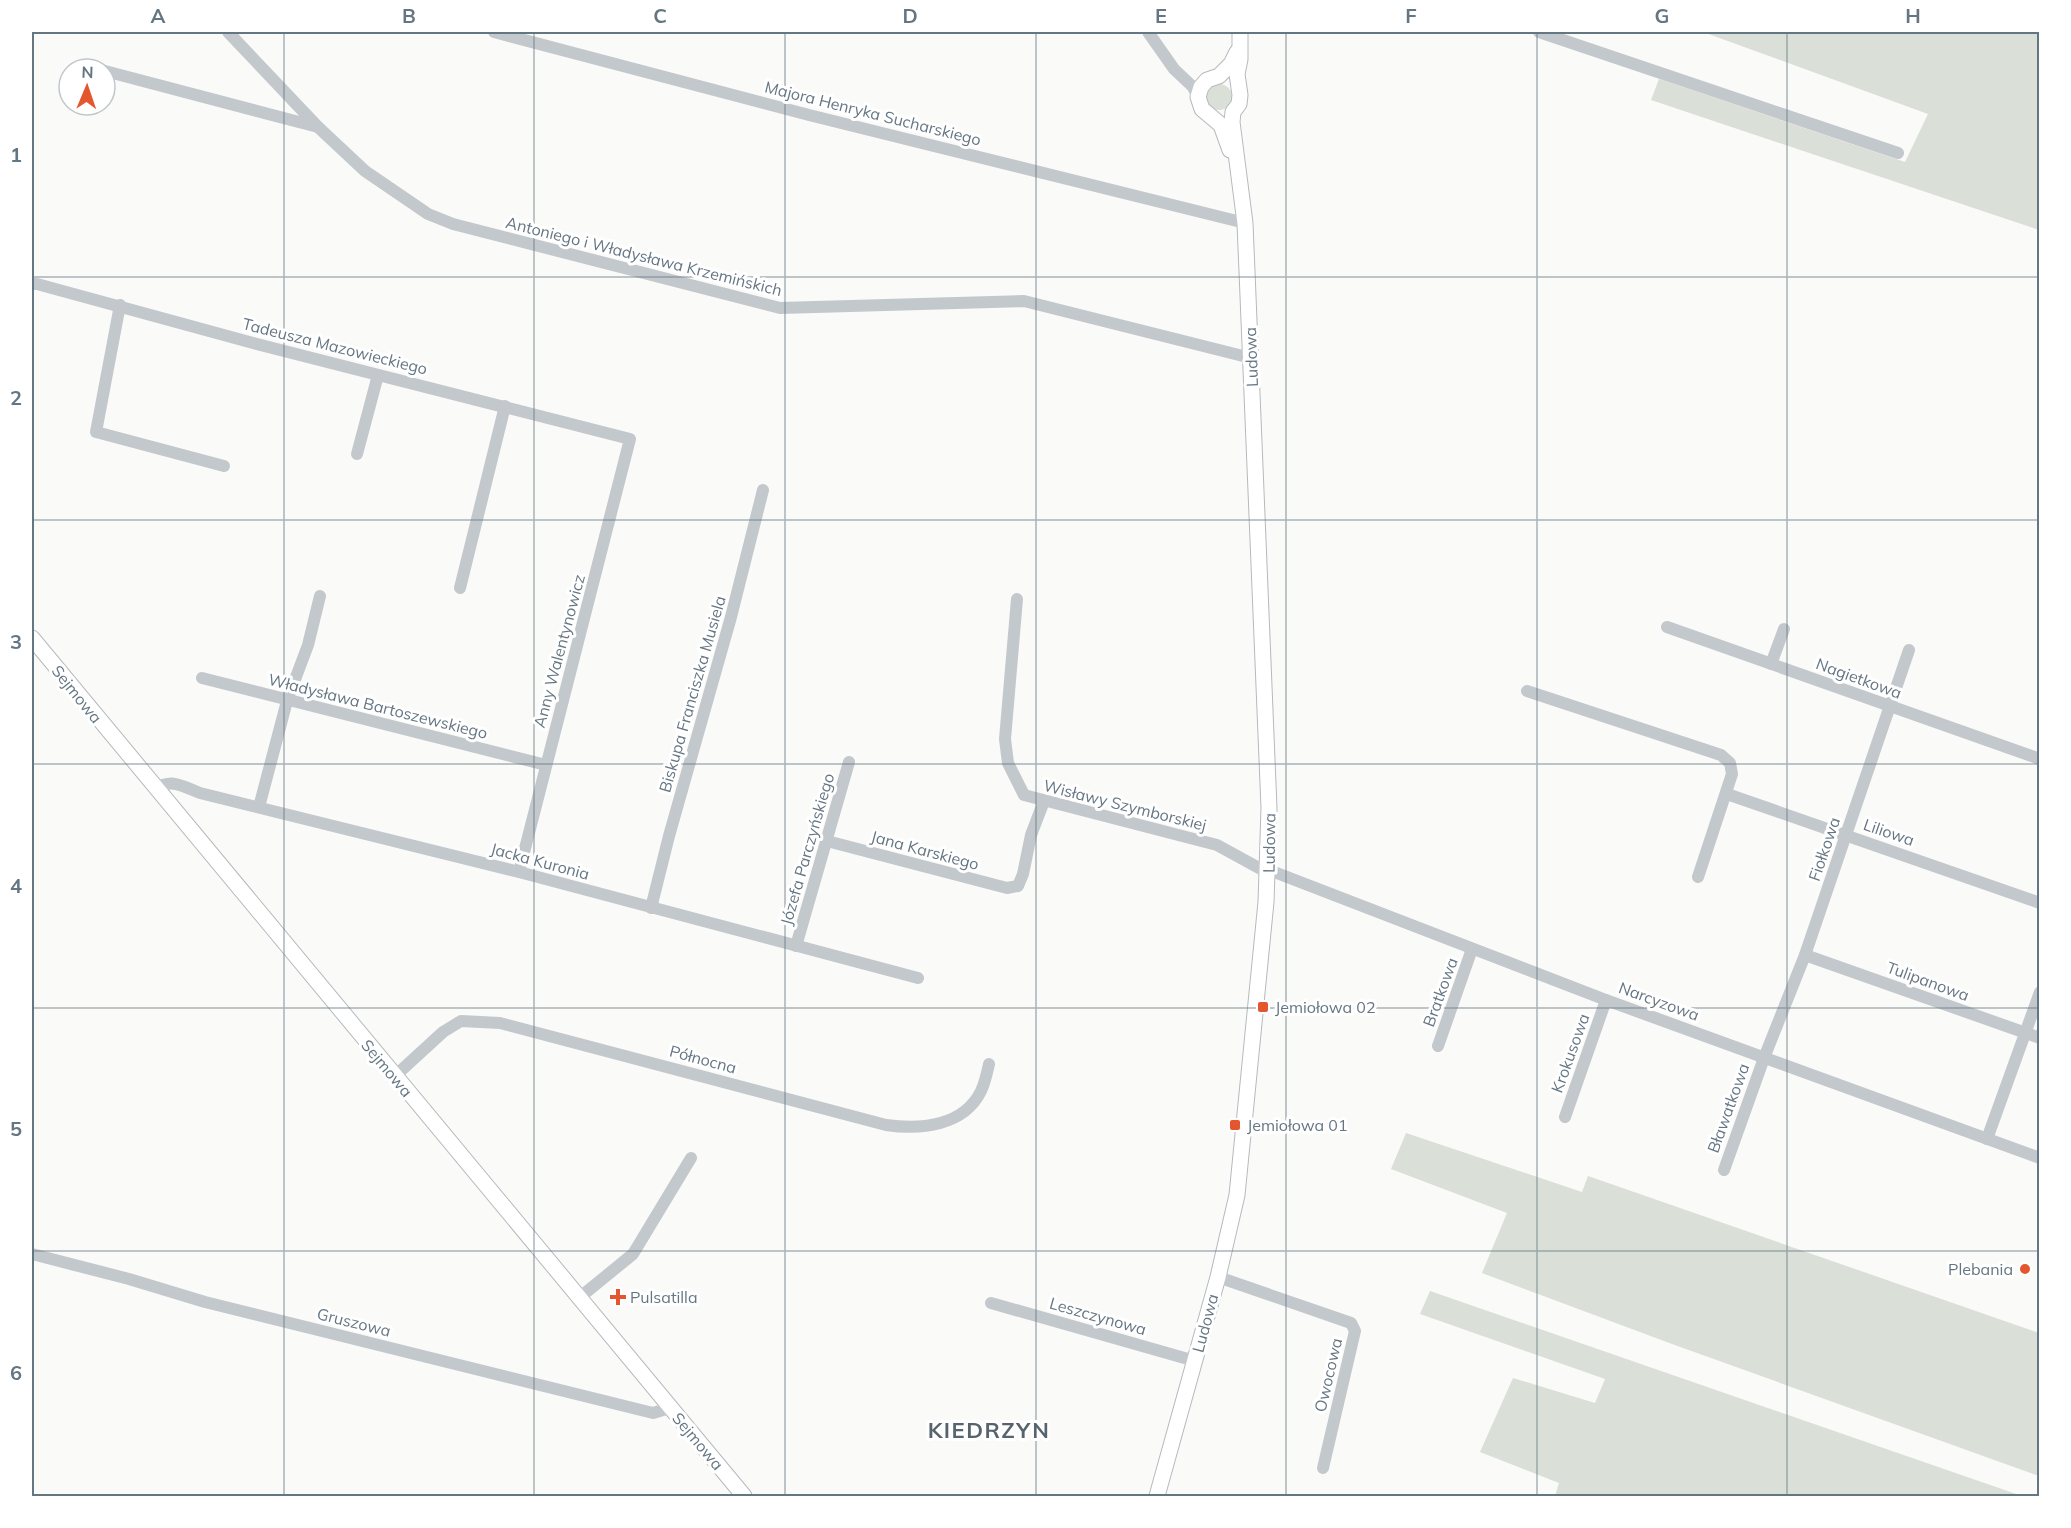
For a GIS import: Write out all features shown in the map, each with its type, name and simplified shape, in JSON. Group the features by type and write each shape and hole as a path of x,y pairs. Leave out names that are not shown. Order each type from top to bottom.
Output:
{"main road":[{"name":"Ludowa","path":"1240,39 1231,64 1200,87 1198,97 1202,109 1221,125 1240,178"},
{"name":"Ludowa","path":"1157,1497 1218,1277 1238,1195 1269,870 1269,808 1245,223 1232,122 1233,112 1239,104 1240,95 1237,86 1240,39"},
{"path":"1213,78 1226,77 1237,86"},
{"path":"1212,116 1223,117 1233,112"},
{"name":"Sejmowa","path":"32,638 744,1497"}],"street":[{"name":"Antoniego i Władysława Krzemińskich","path":"228,32 318,127 370,175 428,214 441,220 773,307 1031,302 1251,358"},
{"name":"Majora Henryka Sucharskiego","path":"494,32 809,115 1245,223"},
{"path":"1148,32 1178,74 1193,87 1198,97"},
{"path":"1539,32 1898,153"},
{"path":"1167,58 1191,76 1199,79 1213,78"},
{"name":"Antoniego i Władysława Krzemińskich","path":"117,74 318,127"},
{"name":"Tadeusza Mazowieckiego","path":"32,284 630,439"},
{"path":"120,305 96,432 224,466"},
{"path":"357,454 378,375"},
{"path":"460,588 505,406"},
{"name":"Anny Walentynowicz","path":"519,872 630,439"},
{"name":"Biskupa Franciszka Musiela","path":"651,908 669,836 732,617 763,490"},
{"path":"259,807 287,701 308,645 321,596"},
{"name":"Wisławy Szymborskiej","path":"1017,599 1005,753 1012,773 1024,795 1217,845 1259,868 1269,870"},
{"name":"Nagietkowa","path":"1667,627 2040,759"},
{"path":"1771,664 1784,629"},
{"name":"Fiołkowa","path":"1764,1058 1847,835 1909,650"},
{"name":"Władysława Bartoszewskiego","path":"202,678 546,765"},
{"path":"1527,691 1721,755 1730,763 1732,774 1727,794 1698,876"},
{"name":"Józefa Parczyńskiego","path":"796,946 849,762"},
{"name":"Jacka Kuronia","path":"155,789 166,782 171,782 200,792 519,872 918,978"},
{"name":"Liliowa","path":"1727,794 2040,903"},
{"name":"Jana Karskiego","path":"827,841 1014,888 1018,886 1023,874 1031,835 1044,801"},
{"name":"Narcyzowa","path":"1269,870 1606,1000 2040,1158"},
{"name":"Bratkowa","path":"1438,1046 1472,949"},
{"name":"Tulipanowa","path":"1804,955 2040,1038"},
{"path":"1987,1139 2040,992"},
{"name":"Krokusowa","path":"1565,1117 1606,1000"},
{"name":"Północna","path":"394,1076 443,1032 461,1022 500,1023 886,1125 910,1127 937,1125 966,1110 982,1089 989,1064"},
{"name":"Bławatkowa","path":"1724,1170 1764,1058"},
{"path":"579,1298 633,1254 691,1158"},
{"name":"Gruszowa","path":"32,1254 129,1279 205,1302 653,1413 670,1408"},
{"name":"Owocowa","path":"1218,1277 1351,1323 1355,1331 1323,1468"},
{"name":"Leszczynowa","path":"991,1303 1195,1361"}],"shaded area":[{"path":"1703,32 2039,32 2039,230 1651,100 1659,79 1905,162 1928,114"},
{"path":"1219,84 1228,88 1232,97 1228,106 1219,110 1210,106 1206,97 1210,88"},
{"path":"1406,1133 1582,1192 1588,1176 2039,1333 2039,1476 1482,1273 1507,1213 1391,1169"},
{"path":"1430,1291 2022,1496 1555,1496 1559,1483 1480,1452 1513,1378 1595,1403 1605,1379 1420,1314"}],"place":[{"name":"Jemiołowa 02","path":"1263,1007"},
{"name":"Jemiołowa 01","path":"1235,1125"},
{"name":"Plebania","path":"2025,1269"},
{"name":"Pulsatilla","path":"618,1297"}],"district":[{"name":"KIEDRZYN","path":"989,1430"}]}
